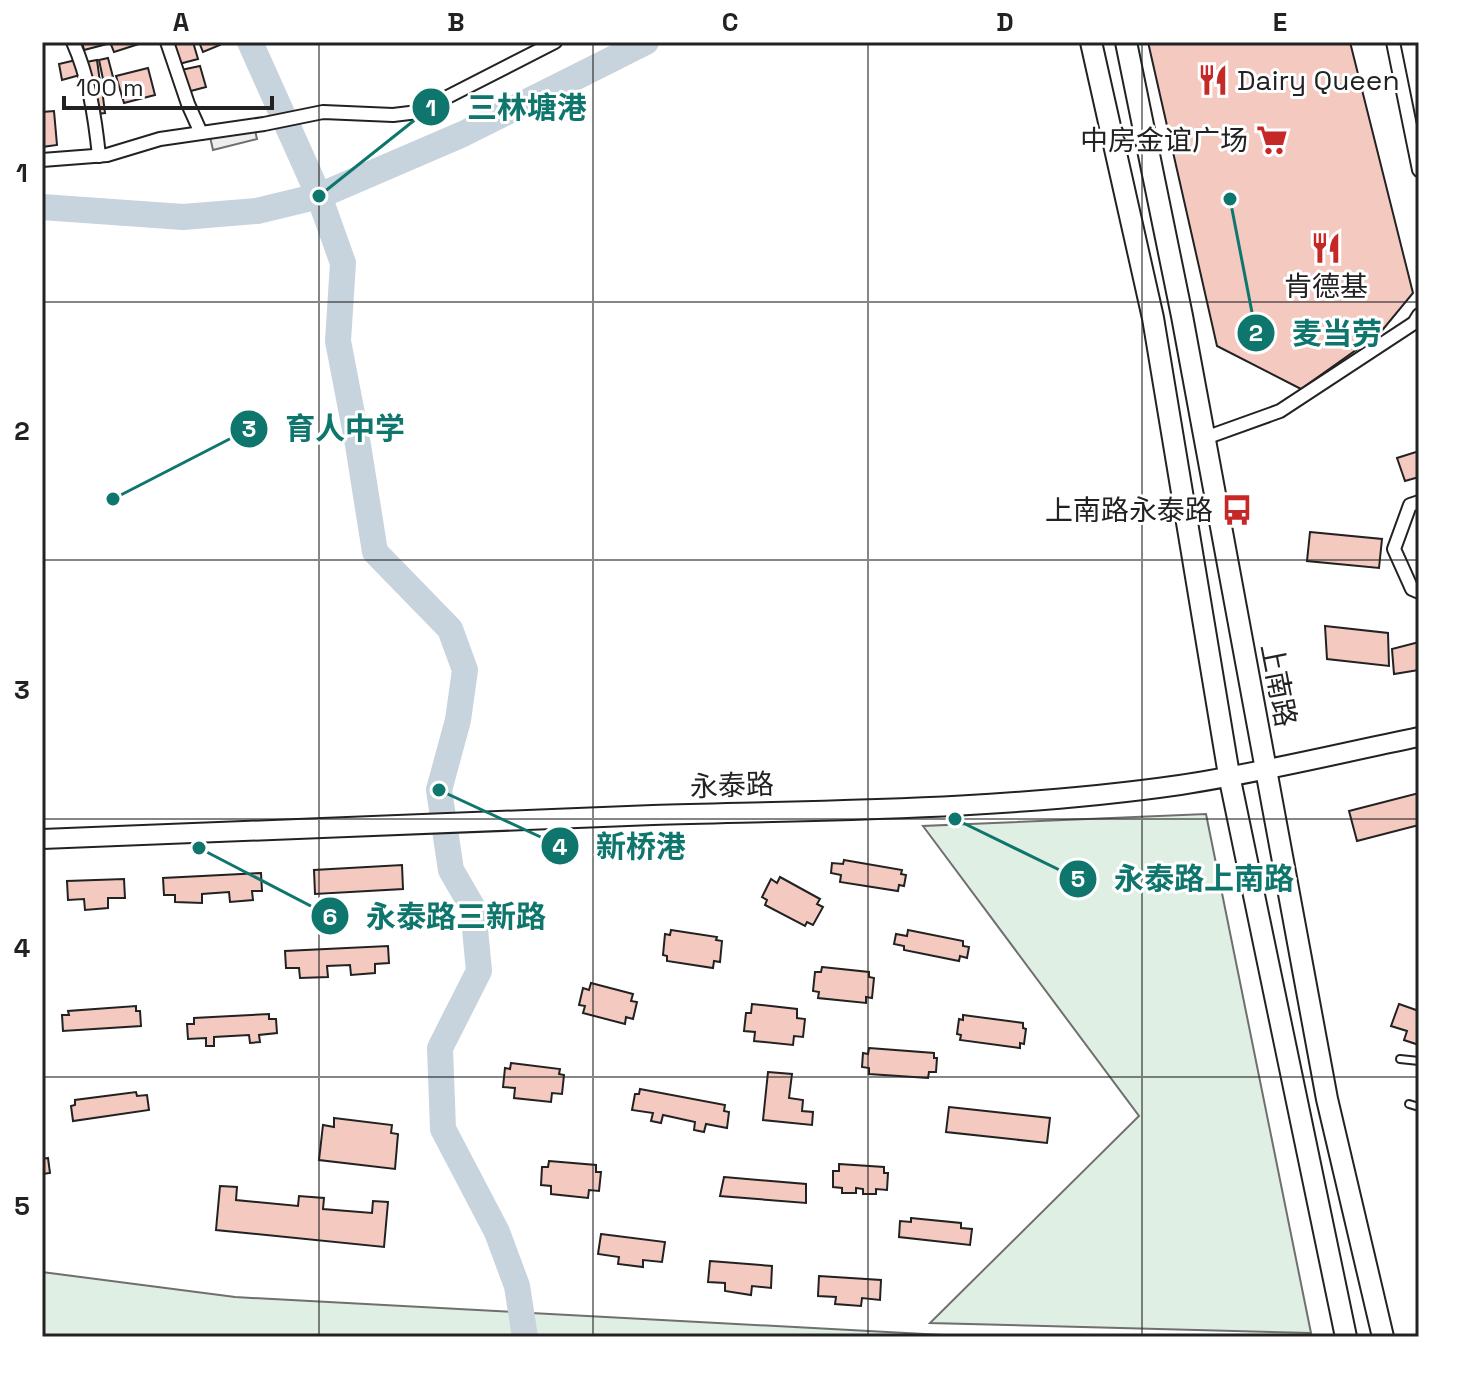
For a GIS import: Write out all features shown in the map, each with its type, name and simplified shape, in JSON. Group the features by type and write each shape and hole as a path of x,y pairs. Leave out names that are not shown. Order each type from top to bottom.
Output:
{"main road":[{"path":"1091,42 1153,318 1229,775 1346,1337"},
{"name":"上南路","path":"1126,42 1205,438 1327,1099 1383,1337"}],"street":[{"path":"73,42 82,63 94,112 99,156"},
{"path":"167,42 201,133"},
{"path":"42,160 99,156 160,139 323,112 393,115 418,112 555,42"},
{"path":"1393,42 1419,170"},
{"path":"1205,438 1280,411 1414,323 1419,315"},
{"path":"1419,502 1410,505 1394,549 1412,589 1419,592"},
{"name":"永泰路","path":"42,839 951,806 1106,794 1183,784 1419,737"}],"lane":[{"path":"1400,1059 1419,1061"},
{"path":"1409,1104 1419,1107"}],"green space":[{"path":"1206,814 1311,1333 930,1323 1139,1116 923,826"},
{"path":"42,1272 235,1297 980,1337 42,1337"}],"shaded area":[{"path":"254,126 257,139 213,150 210,137"}],"building":[{"path":"82,42 106,42 107,44 84,50"},
{"path":"110,42 141,42 142,43 114,52"},
{"path":"173,42 193,42 198,59 179,64"},
{"path":"199,42 219,42 220,45 203,52"},
{"name":"中房金谊广场","path":"1148,42 1350,42 1413,293 1380,333 1301,389 1217,346"},
{"path":"108,58 113,77 103,79 99,60"},
{"path":"76,60 80,75 62,80 59,64"},
{"path":"97,60 100,82 89,83 86,62"},
{"path":"200,66 206,87 187,92 181,70"},
{"path":"148,68 155,95 124,103 116,76"},
{"path":"102,89 105,113 96,114 92,90"},
{"path":"54,111 57,145 42,147 42,112"},
{"path":"1419,451 1419,477 1405,481 1397,458"},
{"path":"1310,532 1382,539 1379,568 1307,561"},
{"path":"1325,626 1388,633 1389,666 1327,659"},
{"path":"1419,642 1419,670 1394,674 1392,649"},
{"path":"1419,793 1419,825 1357,841 1349,811"},
{"path":"844,860 902,870 901,874 906,875 904,886 899,885 898,891 840,882 841,875 831,873 832,863 843,864"},
{"path":"402,865 403,889 315,894 314,870"},
{"path":"261,873 262,891 252,891 253,900 230,902 229,892 202,894 202,903 175,902 175,895 164,895 163,878"},
{"path":"780,877 820,899 817,904 823,907 813,925 807,922 805,926 765,905 767,900 762,897 771,879 777,883"},
{"path":"124,879 125,898 108,898 108,908 85,910 84,899 68,900 67,881"},
{"path":"671,930 717,937 716,940 722,941 720,962 714,961 713,968 667,961 667,956 663,955 665,934 670,935"},
{"path":"908,930 963,941 963,946 969,947 967,958 960,956 959,961 904,950 904,946 894,944 896,934 907,936"},
{"path":"388,946 389,963 375,964 375,973 351,975 350,965 327,966 328,977 300,978 299,968 286,968 285,951"},
{"path":"822,967 869,972 869,977 874,978 872,998 866,997 866,1003 818,998 819,992 813,991 815,972 821,972"},
{"path":"591,983 633,994 631,1001 637,1002 633,1019 626,1017 625,1024 583,1013 585,1006 579,1005 583,988 589,990"},
{"path":"752,1004 797,1009 797,1018 805,1019 803,1037 794,1036 793,1045 754,1041 755,1032 744,1031 746,1013 751,1013"},
{"path":"1399,1004 1419,1011 1419,1045 1404,1040 1407,1031 1391,1026"},
{"path":"136,1006 136,1011 140,1011 141,1026 63,1031 62,1015 69,1015 68,1011"},
{"path":"269,1014 269,1019 276,1019 277,1033 259,1035 260,1042 250,1043 249,1035 214,1037 214,1046 206,1046 206,1038 188,1039 187,1024 194,1024 194,1018"},
{"path":"963,1015 1023,1023 1026,1029 1024,1044 1020,1043 1020,1048 960,1040 961,1035 957,1034 959,1019 963,1020"},
{"path":"869,1048 934,1053 934,1058 937,1058 936,1072 929,1072 928,1078 869,1074 869,1068 862,1067 863,1053 868,1054"},
{"path":"511,1063 560,1069 559,1074 564,1075 562,1094 552,1093 551,1102 514,1098 515,1088 503,1087 505,1068 510,1069"},
{"path":"768,1072 792,1074 789,1098 803,1100 802,1111 813,1112 812,1125 763,1120"},
{"path":"640,1089 725,1105 724,1111 729,1112 727,1128 706,1124 704,1132 694,1130 695,1122 663,1115 661,1123 651,1121 653,1113 632,1110 635,1094 639,1094"},
{"path":"136,1092 137,1096 147,1095 149,1110 73,1121 71,1106 75,1105 75,1100"},
{"path":"949,1107 1050,1118 1047,1143 946,1132"},
{"path":"334,1118 392,1125 391,1133 398,1134 395,1169 319,1160 323,1125 334,1127"},
{"path":"48,1158 50,1173 42,1174 42,1159"},
{"path":"549,1161 596,1165 596,1172 601,1172 599,1191 589,1190 588,1198 551,1194 551,1186 541,1185 542,1167 548,1167"},
{"path":"839,1164 884,1167 884,1173 888,1173 887,1190 876,1189 876,1194 863,1194 863,1189 856,1188 856,1193 842,1193 842,1188 833,1187 833,1171 839,1171"},
{"path":"724,1177 806,1184 806,1203 720,1196"},
{"path":"220,1186 237,1187 236,1200 298,1206 299,1196 324,1198 323,1209 372,1213 373,1201 388,1202 384,1247 216,1230"},
{"path":"911,1218 961,1223 961,1228 972,1229 970,1245 899,1237 900,1221 911,1222"},
{"path":"601,1234 665,1242 662,1262 643,1260 643,1267 618,1264 619,1257 598,1254"},
{"path":"710,1261 772,1266 771,1288 752,1286 751,1295 725,1291 725,1283 708,1282"},
{"path":"819,1276 881,1280 880,1300 862,1298 861,1306 835,1304 836,1297 818,1296"}],"waterway":[{"path":"250,42 319,196 343,263 338,341 375,552 450,629 465,670 458,720 439,790 451,870 473,908 479,971 440,1048 443,1129 497,1232 517,1286 525,1337"},
{"path":"42,207 183,217 257,211 319,196 463,134 646,42"}],"place":[{"name":"Dairy Queen","path":"1213,80"},
{"name":"中房金谊广场","path":"1272,140"},
{"name":"三林塘港","path":"319,196"},
{"name":"麦当劳","path":"1230,199"},
{"name":"肯德基","path":"1326,248"},
{"name":"育人中学","path":"113,499"},
{"name":"上南路永泰路","path":"1237,510"},
{"name":"新桥港","path":"439,790"},
{"name":"永泰路上南路","path":"955,819"},
{"name":"永泰路三新路","path":"199,848"}]}
